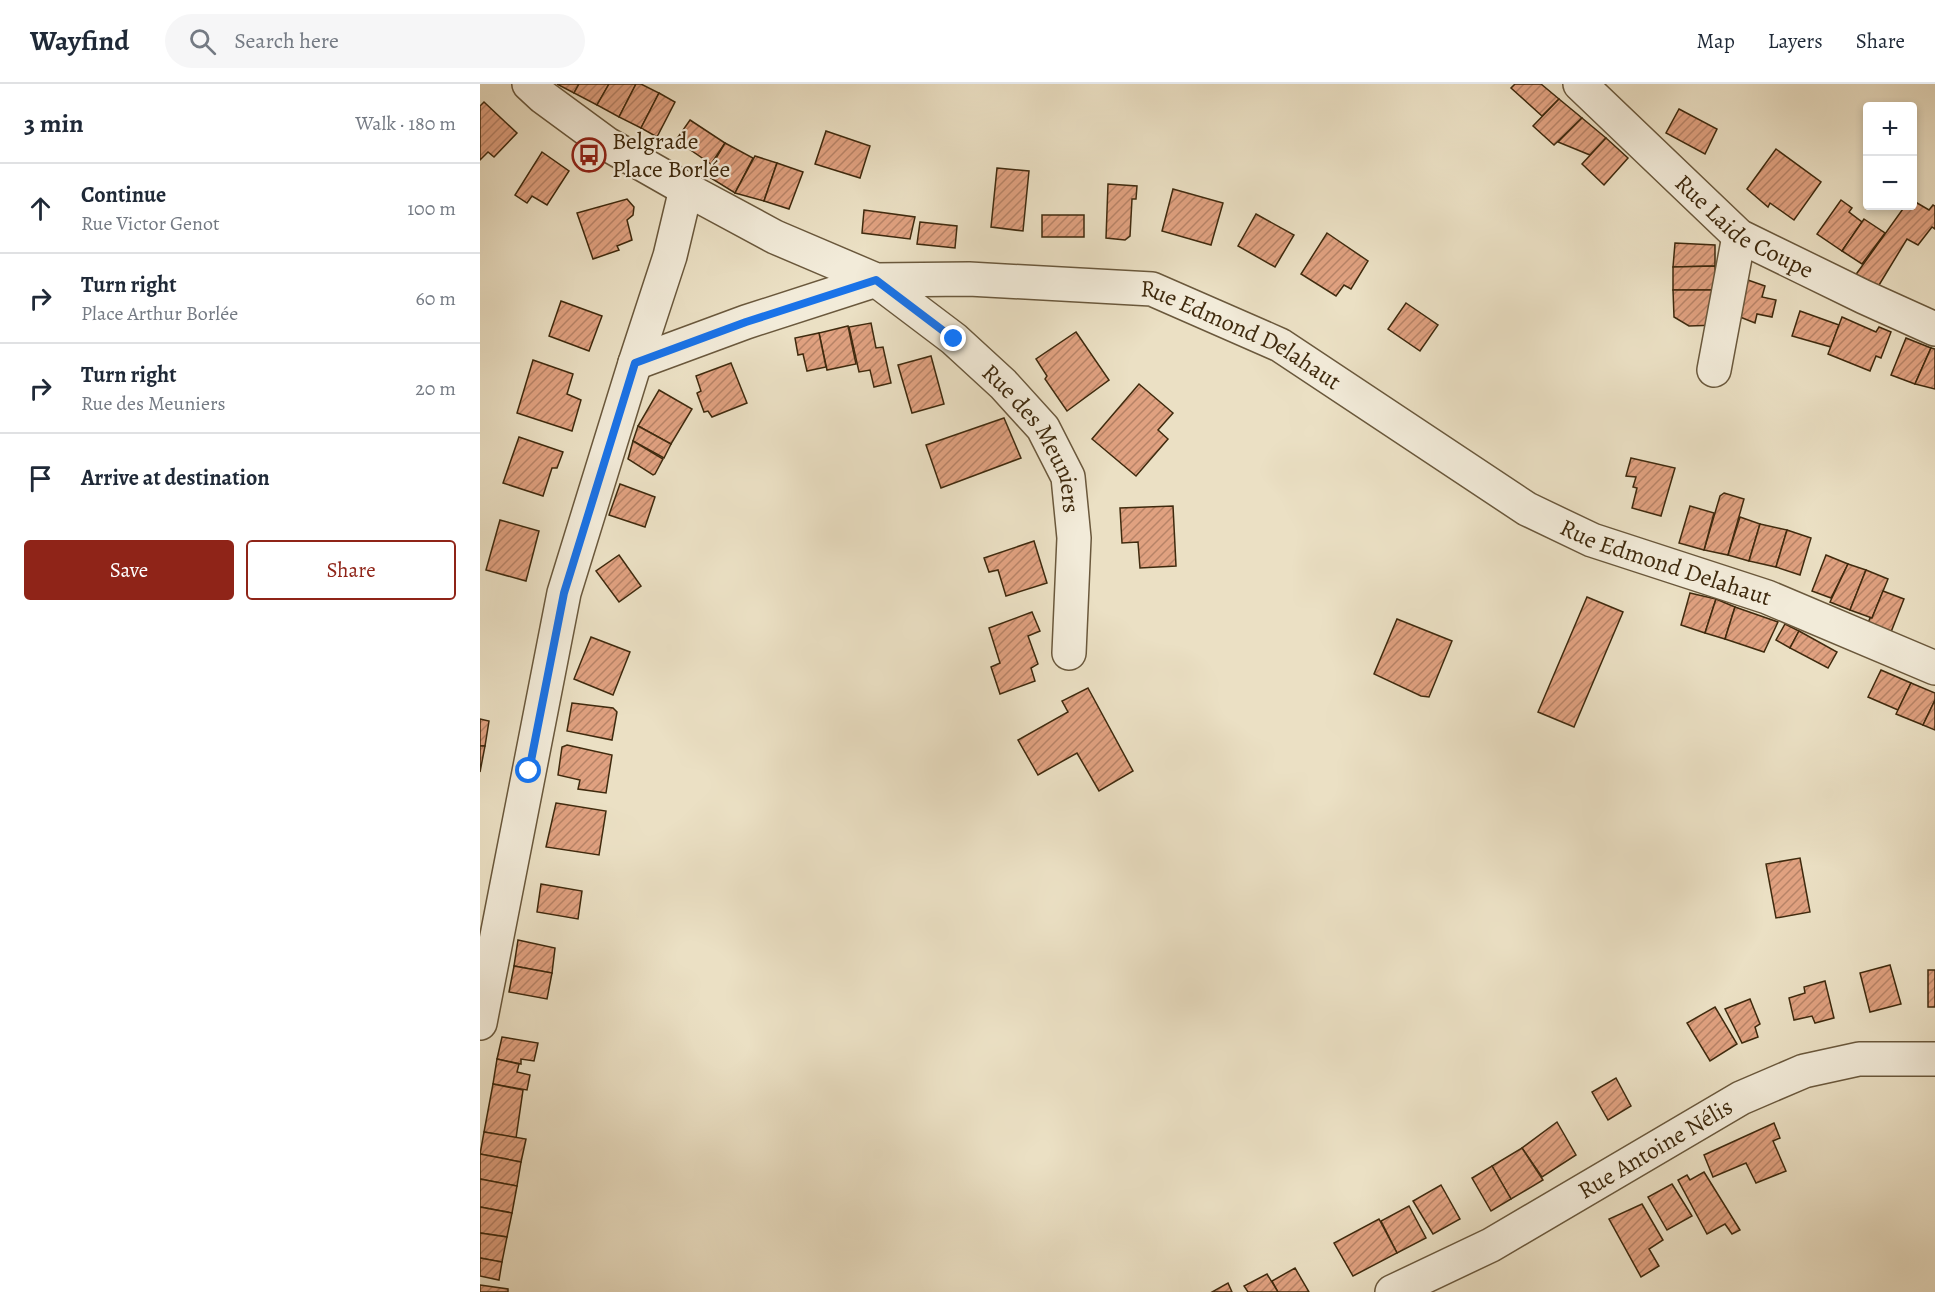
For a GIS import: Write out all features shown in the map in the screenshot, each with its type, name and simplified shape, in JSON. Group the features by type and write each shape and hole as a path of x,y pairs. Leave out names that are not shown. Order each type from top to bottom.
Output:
{"street":[{"name":"Rue Edmond Delahaut","path":"529,84 607,144 686,189 775,237 876,280 969,279 1152,290 1280,345 1527,509 1592,540 1767,597 1935,668"},
{"name":"Rue Laide Coupe","path":"1580,84 1739,236 1935,329"},
{"path":"480,1023 564,593 670,256 686,189"},
{"path":"1714,370 1739,236"},
{"path":"635,363 746,322 876,280"},
{"name":"Rue des Meuniers","path":"876,280 954,339 1003,384 1043,428 1068,477 1074,538 1068,654"},
{"name":"Rue Antoine Nélis","path":"1392,1292 1491,1245 1752,1093 1804,1071 1859,1059 1935,1059"}],"building":[{"path":"557,84 579,84 574,93"},
{"path":"579,84 609,84 597,105 574,93"},
{"path":"609,84 636,84 619,117 597,105"},
{"path":"636,84 641,84 659,93 641,128 619,117"},
{"path":"1515,84 1541,84 1559,99 1542,116 1511,88"},
{"path":"659,93 675,102 657,137 641,128"},
{"path":"1559,99 1582,118 1554,145 1533,126"},
{"path":"484,102 517,133 494,157 488,152 480,160 480,106"},
{"path":"1679,109 1717,129 1705,154 1666,133"},
{"path":"1582,118 1606,138 1590,155 1558,142"},
{"path":"690,120 725,143 711,164 676,140"},
{"path":"826,131 870,146 860,178 815,164"},
{"path":"1606,138 1628,158 1604,185 1582,164"},
{"path":"725,143 753,158 735,193 706,175"},
{"path":"1776,149 1821,182 1794,220 1770,203 1768,207 1747,189"},
{"path":"542,152 569,171 547,205 532,196 527,203 515,195"},
{"path":"755,156 777,163 764,201 735,193"},
{"path":"777,163 803,172 789,209 764,201"},
{"path":"997,168 1029,171 1023,231 991,227"},
{"path":"1108,184 1137,186 1136,199 1132,199 1130,236 1125,240 1106,238"},
{"path":"1173,189 1223,203 1211,245 1162,231"},
{"path":"627,199 634,207 633,215 627,220 632,240 617,246 619,250 593,259 577,213"},
{"path":"1841,200 1852,208 1849,212 1862,222 1842,251 1817,234"},
{"path":"1917,203 1929,210 1933,205 1935,206 1935,229 1932,227 1918,245 1907,239 1876,290 1852,280 1902,210 1917,210"},
{"path":"864,210 915,217 910,239 862,233"},
{"path":"1256,214 1294,235 1275,267 1238,246"},
{"path":"1042,215 1084,215 1084,237 1042,237"},
{"path":"1864,219 1885,233 1862,264 1842,251"},
{"path":"920,222 957,226 955,248 917,244"},
{"path":"1327,233 1368,261 1351,289 1344,285 1336,296 1301,274"},
{"path":"1675,243 1715,245 1715,266 1673,267"},
{"path":"1715,266 1716,290 1673,290 1673,267"},
{"path":"1745,279 1765,286 1762,297 1776,300 1772,317 1757,314 1755,323 1735,315"},
{"path":"1673,290 1716,290 1717,325 1689,326 1674,317"},
{"path":"561,301 602,316 589,351 549,336"},
{"path":"1406,303 1438,325 1420,351 1388,329"},
{"path":"1800,311 1839,325 1831,347 1792,336"},
{"path":"1842,317 1876,332 1879,327 1891,332 1881,358 1876,356 1870,371 1828,354"},
{"path":"871,323 876,348 883,347 891,383 874,387 870,370 859,372 849,327"},
{"path":"848,326 856,364 827,370 819,333"},
{"path":"1076,332 1109,380 1067,411 1045,379 1047,376 1036,359"},
{"path":"819,333 826,367 807,371 803,354 798,355 795,338"},
{"path":"1906,338 1931,348 1915,384 1891,375"},
{"path":"1931,348 1935,349 1935,389 1915,384"},
{"path":"931,356 944,404 912,413 898,365"},
{"path":"533,360 573,374 567,394 581,400 572,431 517,413"},
{"path":"731,363 747,403 712,417 708,411 704,412 697,393 701,391 696,376"},
{"path":"1139,384 1173,413 1158,430 1168,439 1136,476 1092,439"},
{"path":"659,390 692,409 671,444 638,426"},
{"path":"1004,418 1021,458 941,488 926,445"},
{"path":"638,426 671,444 664,458 633,441"},
{"path":"519,437 563,452 557,468 552,468 543,496 503,483"},
{"path":"633,441 663,459 655,474 653,475 628,459"},
{"path":"1631,458 1675,468 1661,516 1632,508 1637,488 1633,487 1636,477 1626,476"},
{"path":"620,484 655,497 645,527 609,515"},
{"path":"1724,493 1744,499 1728,555 1704,550 1720,496"},
{"path":"1173,506 1176,566 1140,568 1138,542 1122,543 1120,508"},
{"path":"1690,506 1714,513 1704,550 1679,543"},
{"path":"1740,517 1760,524 1749,561 1728,555"},
{"path":"500,520 539,531 526,581 486,570"},
{"path":"1760,524 1787,530 1776,567 1749,561"},
{"path":"1787,530 1811,538 1800,575 1776,567"},
{"path":"1034,541 1047,583 1006,596 998,570 989,572 984,558"},
{"path":"619,555 641,586 619,602 596,571"},
{"path":"1826,555 1848,564 1831,598 1812,591"},
{"path":"1848,564 1866,570 1850,610 1830,602"},
{"path":"1866,570 1888,579 1872,618 1850,610"},
{"path":"1883,591 1904,599 1891,632 1868,623"},
{"path":"1690,593 1716,599 1705,633 1681,625"},
{"path":"1587,597 1623,612 1574,727 1538,712"},
{"path":"1716,599 1735,607 1725,639 1705,633"},
{"path":"1735,607 1778,622 1764,652 1725,639"},
{"path":"1032,612 1040,631 1028,636 1038,664 1031,668 1035,681 1000,694 991,667 1000,663 989,628"},
{"path":"1397,619 1452,641 1429,697 1421,696 1374,674"},
{"path":"1785,624 1799,631 1790,648 1776,640"},
{"path":"1799,631 1837,652 1828,668 1790,648"},
{"path":"591,637 630,652 613,695 574,679"},
{"path":"1881,670 1911,683 1898,710 1868,697"},
{"path":"1911,683 1935,693 1935,700 1923,725 1896,714"},
{"path":"1088,688 1133,771 1099,791 1077,753 1038,775 1018,740 1068,712 1062,701"},
{"path":"1935,700 1935,730 1923,725"},
{"path":"572,703 613,708 617,712 612,740 567,731"},
{"path":"480,719 489,721 485,746 480,746"},
{"path":"567,745 612,755 606,793 578,789 580,780 558,775 562,747"},
{"path":"480,746 485,746 480,772"},
{"path":"556,803 606,811 599,855 546,847"},
{"path":"1800,858 1810,912 1776,918 1766,864"},
{"path":"541,884 582,891 578,919 537,912"},
{"path":"518,940 555,948 552,973 514,966"},
{"path":"1890,965 1901,1004 1870,1012 1860,973"},
{"path":"514,966 552,973 547,999 509,992"},
{"path":"1928,970 1935,970 1935,1007 1928,1007"},
{"path":"1825,981 1834,1018 1815,1023 1812,1016 1794,1020 1789,998 1805,993 1804,987"},
{"path":"1750,999 1760,1024 1755,1027 1758,1037 1742,1043 1725,1009"},
{"path":"1715,1007 1737,1044 1710,1061 1687,1023"},
{"path":"502,1037 538,1043 534,1061 521,1059 521,1064 497,1059"},
{"path":"497,1059 519,1064 517,1072 530,1075 527,1090 493,1084"},
{"path":"1616,1078 1631,1106 1608,1120 1592,1092"},
{"path":"493,1084 523,1090 516,1138 484,1132"},
{"path":"1557,1122 1576,1155 1542,1177 1522,1148"},
{"path":"1774,1123 1780,1138 1773,1141 1786,1171 1756,1183 1746,1163 1713,1177 1704,1155"},
{"path":"484,1132 526,1139 521,1162 480,1154"},
{"path":"1522,1148 1543,1180 1511,1199 1492,1166"},
{"path":"480,1154 521,1162 517,1186 480,1179"},
{"path":"1492,1166 1511,1199 1491,1211 1472,1178"},
{"path":"1704,1172 1740,1230 1732,1234 1725,1224 1707,1234 1678,1180 1687,1175 1690,1180"},
{"path":"480,1179 517,1186 512,1213 480,1207"},
{"path":"1672,1184 1692,1216 1667,1230 1648,1197"},
{"path":"1441,1185 1460,1219 1433,1234 1413,1201"},
{"path":"1642,1204 1663,1240 1649,1249 1659,1266 1641,1277 1609,1219"},
{"path":"1409,1206 1426,1238 1397,1253 1381,1221"},
{"path":"480,1207 512,1213 507,1237 480,1233"},
{"path":"1379,1219 1397,1253 1353,1276 1334,1243"},
{"path":"480,1233 507,1237 502,1262 480,1258"},
{"path":"480,1258 502,1262 499,1280 480,1276"},
{"path":"1295,1268 1309,1292 1278,1292 1272,1281"},
{"path":"1267,1274 1278,1292 1248,1292 1244,1286"},
{"path":"1228,1283 1232,1292 1212,1292"},
{"path":"480,1285 508,1289 508,1292 480,1292"}],"place":[{"name":"Belgrade Place Borlée","path":"589,155"}],"route":[{"path":"529,771 564,593 635,363 746,322 876,280 954,339"}]}
